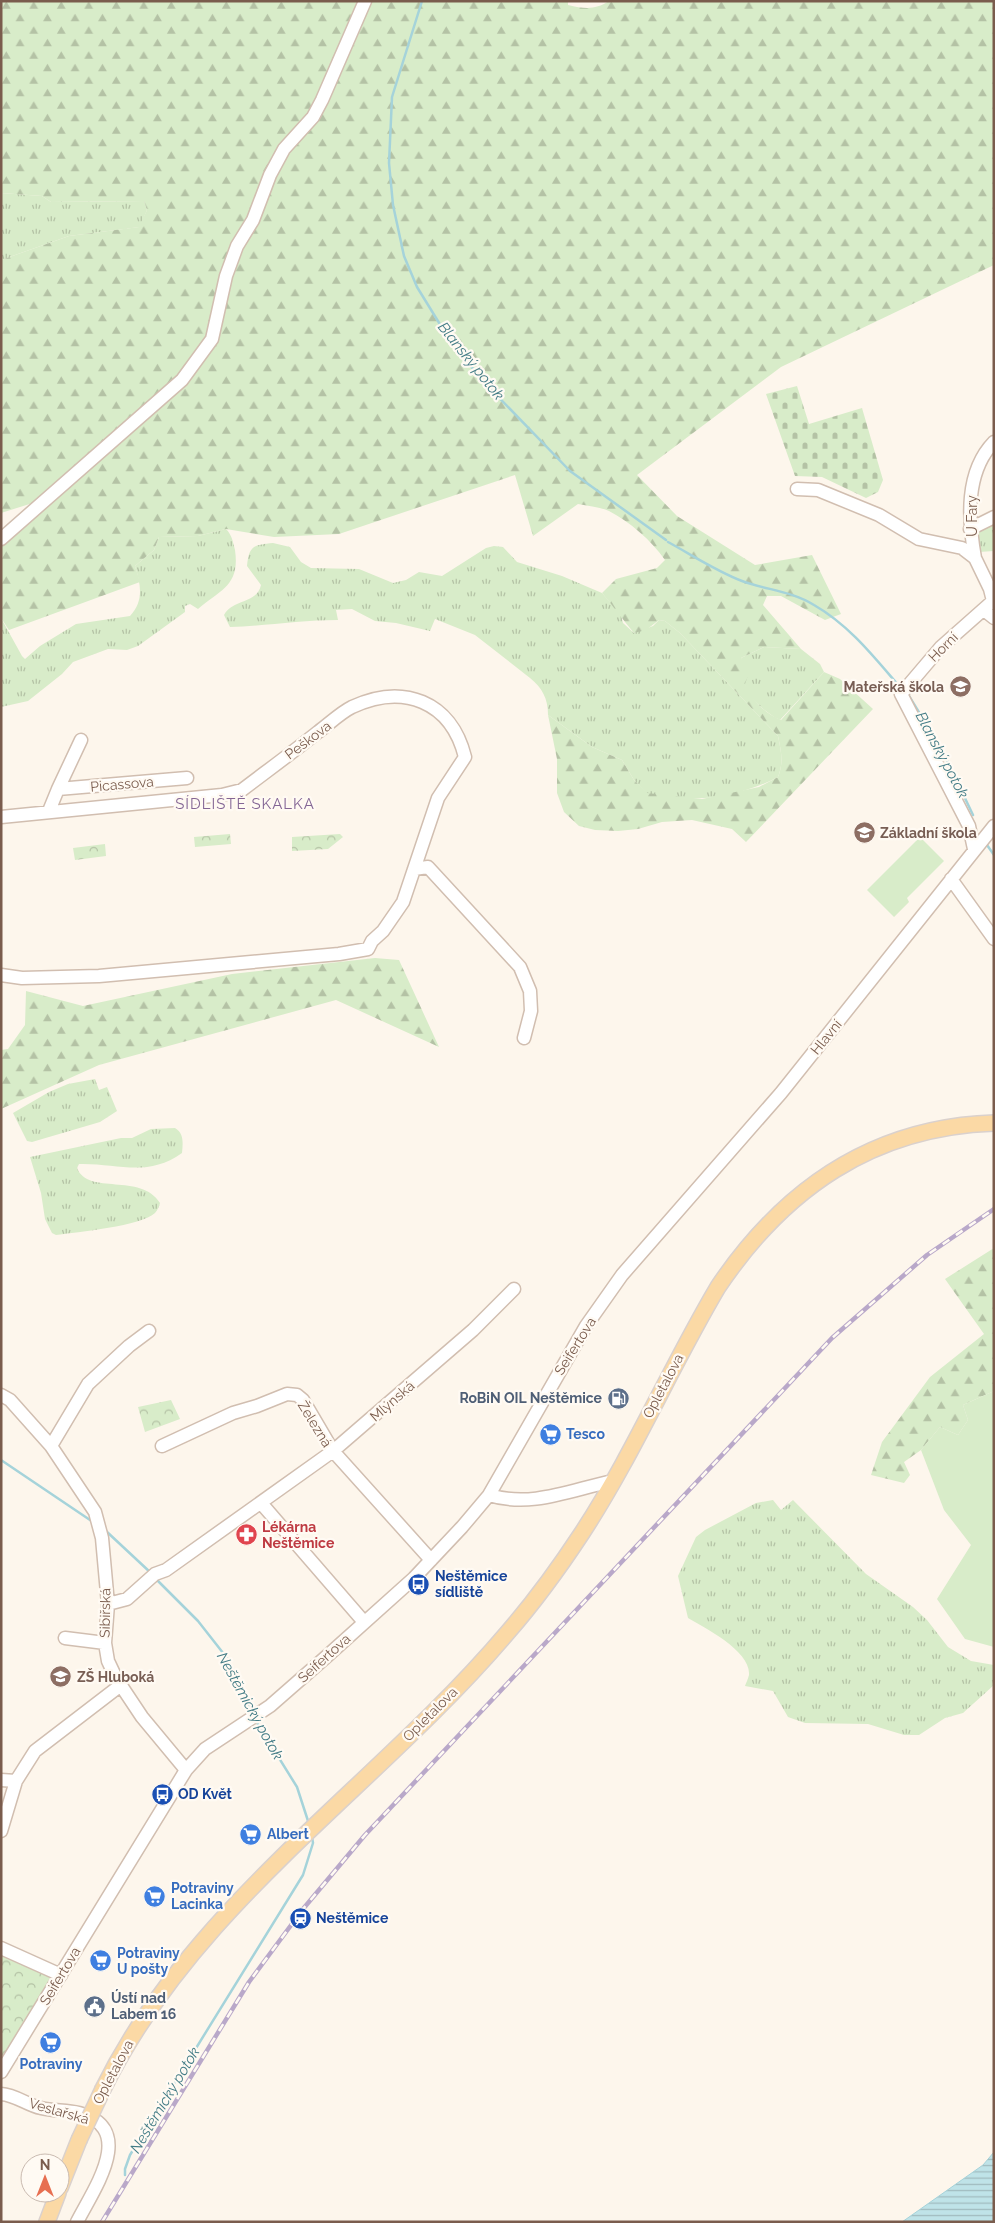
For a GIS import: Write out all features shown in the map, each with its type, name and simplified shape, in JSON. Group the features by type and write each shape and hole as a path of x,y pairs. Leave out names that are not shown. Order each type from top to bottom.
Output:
{"main road":[{"name":"Opletalova","path":"70,2163 103,2089 142,2021 175,1974 228,1912 434,1710 487,1656 532,1603 583,1532 613,1481 678,1357 718,1287 748,1244 774,1216 821,1179 868,1152 918,1134 987,1123"},
{"path":"47,2222 54,2203"}],"street":[{"path":"1,539 182,380 212,339 226,276 237,246 253,220 270,175 284,149 313,117 322,100 365,1"},
{"name":"U Fary","path":"975,558 970,529 975,473 982,454 994,442"},
{"path":"797,489 818,490 837,496 879,514 919,539 962,548 975,558"},
{"path":"970,529 994,518"},
{"name":"Horní","path":"974,849 969,826 901,694 941,647 991,607 990,589 975,558"},
{"name":"Peškova","path":"1,817 222,796 242,790 352,707 394,694 411,697 431,706 448,720 460,739 465,757 438,798 403,902 383,932 372,940 368,949 339,954 99,976 22,978 1,975"},
{"path":"49,812 81,740"},
{"name":"Picassova","path":"58,789 187,778"},
{"name":"Hlavní","path":"649,1242 781,1093 994,826"},
{"path":"414,868 428,868 520,967 530,991 531,1011 524,1038"},
{"path":"951,880 994,939"},
{"name":"Seifertova","path":"1,2072 186,1770 206,1749 254,1717 312,1670 431,1560 489,1495 586,1326 649,1242"},
{"name":"Mlýnská","path":"108,1604 128,1599 157,1574 261,1503 332,1451 473,1330 514,1289"},
{"path":"51,1446 88,1384 128,1346 149,1331"},
{"name":"Železná","path":"162,1446 233,1413 287,1394 297,1395 303,1400 332,1451 431,1560"},
{"name":"Sibiřská","path":"1,1395 10,1400 51,1446 95,1512 101,1534 108,1604 105,1643 108,1661 121,1685 157,1737 186,1770"},
{"path":"489,1495 508,1501 529,1501 613,1481"},
{"path":"261,1503 364,1622"},
{"path":"65,1638 105,1643"},
{"path":"1,1831 16,1781 35,1751 121,1685"},
{"path":"1,1780 16,1781"},
{"path":"1,1948 61,1975"},
{"name":"Veslařská","path":"1,2094 10,2094 40,2108 80,2114 97,2122 105,2131 109,2142 107,2163 76,2222"}],"green space":[{"path":"1,1 359,1 309,114 280,146 207,337 178,377 36,502 1,513 1,260 69,236 139,227 147,210 144,201 51,202 42,196 1,193"},
{"path":"370,1 568,1 568,5 590,8 609,1 994,1 994,265 781,367 637,475 677,516 755,565 812,555 841,614 825,620 781,596 767,596 763,605 801,649 764,647 741,658 750,670 745,684 747,690 759,705 781,720 824,672 840,679 873,709 746,842 732,829 692,820 662,822 638,829 618,831 595,830 579,826 564,812 557,793 557,759 548,715 592,747 622,760 634,780 647,793 702,799 759,787 778,777 781,766 781,752 778,736 680,633 665,621 659,620 646,630 634,633 602,593 616,579 657,568 665,560 653,545 617,515 609,511 578,504 533,536 515,475 339,534 274,537 226,529 198,536 159,537 154,550 135,566 140,582 9,630 1,618 1,546 185,383 217,341 231,277 242,248 275,177"},
{"path":"1,193 42,196 51,202 144,201 147,210 140,227 69,236 1,260"},
{"path":"797,386 809,424 862,408 883,480 878,492 866,498 822,477 795,476 766,394"},
{"path":"994,519 994,551 979,552 977,529"},
{"path":"226,529 233,541 236,562 232,579 222,591 198,609 190,604 185,606 185,612 138,646 127,650 108,649 73,662 62,674 28,701 1,707 1,618 25,659 40,646 76,624 130,616 138,605 140,592 135,566 154,550 159,537 198,536"},
{"path":"273,543 290,547 301,562 311,568 359,569 393,583 406,580 419,572 442,576 486,548 494,546 503,547 517,562 562,576 602,593 621,615 623,623 634,633 653,626 659,620 665,621 680,633 778,736 781,761 778,777 747,790 714,797 680,799 647,794 634,780 622,760 592,747 548,715 544,694 530,678 475,635 435,619 430,631 396,623 375,621 352,609 336,610 338,620 230,627 224,615 233,606 255,595 261,585 247,566 251,550 261,544"},
{"path":"764,647 801,649 820,664 824,672 780,720 754,700 745,685 741,658"},
{"path":"230,834 231,844 195,847 194,837"},
{"path":"340,834 343,837 328,849 292,851 292,837"},
{"path":"920,837 944,861 907,898 909,902 894,917 867,890"},
{"path":"105,844 106,856 75,860 73,848"},
{"path":"375,958 399,960 439,1047 336,1000 99,1065 1,1109 1,1050 8,1049 25,1025 26,991 83,1006 232,974"},
{"path":"95,1079 99,1090 107,1087 117,1111 100,1122 32,1142 27,1141 13,1113 49,1092 68,1084"},
{"path":"175,1128 180,1133 183,1142 182,1153 169,1161 144,1167 79,1164 77,1168 83,1176 92,1181 141,1188 160,1203 155,1213 148,1218 124,1225 56,1235 52,1233 45,1219 41,1193 30,1157 121,1138 132,1138 151,1129"},
{"path":"994,1248 994,1391 963,1405 968,1420 958,1435 940,1427 921,1450 904,1462 910,1475 904,1483 871,1475 882,1442 930,1377 984,1334 945,1279"},
{"path":"994,1391 994,1647 965,1639 937,1599 971,1545 944,1510 921,1450 940,1427 958,1435 968,1420 963,1405"},
{"path":"171,1400 180,1419 145,1432 138,1407"},
{"path":"773,1500 781,1510 793,1500 866,1574 913,1607 927,1620 948,1647 971,1661 994,1665 994,1685 963,1713 945,1718 919,1735 904,1735 868,1724 805,1723 788,1717 773,1691 745,1686 749,1675 748,1666 743,1657 726,1641 688,1618 678,1576 696,1537 705,1530 756,1503"},
{"path":"1,1952 47,1973 50,1979 1,2059"}],"water":[{"path":"994,2152 994,2222 902,2222 983,2165"}],"waterway":[{"name":"Blanský potok","path":"422,1 392,97 389,163 393,205 404,256 417,287 449,339 482,380 570,471 666,540"},
{"name":"Blanský potok","path":"668,542 732,577 806,600 827,613 850,632 899,686"},
{"name":"Blanský potok","path":"909,696 942,750 973,815"},
{"name":"Blanský potok","path":"987,845 994,855"},
{"name":"Neštěmický potok","path":"1,1460 93,1522"},
{"name":"Neštěmický potok","path":"106,1531 151,1573"},
{"name":"Neštěmický potok","path":"156,1579 198,1621 227,1658 253,1713"},
{"name":"Neštěmický potok","path":"256,1721 297,1787 309,1824"},
{"name":"Neštěmický potok","path":"125,2175 130,2155 303,1875 313,1843 312,1837"}],"railway":[{"path":"102,2222 249,1982 303,1909 365,1835 832,1338 927,1255 994,1209"}],"place":[{"name":"Mateřská škola","path":"960,687"},
{"name":"Základní škola","path":"864,833"},
{"name":"RoBiN OIL Neštěmice","path":"618,1398"},
{"name":"Tesco","path":"550,1434"},
{"name":"Lékárna Neštěmice","path":"246,1535"},
{"name":"Neštěmice sídliště","path":"419,1584"},
{"name":"ZŠ Hluboká","path":"61,1677"},
{"name":"OD Květ","path":"162,1794"},
{"name":"Albert","path":"251,1834"},
{"name":"Potraviny Lacinka","path":"155,1896"},
{"name":"Neštěmice","path":"300,1918"},
{"name":"Potraviny U pošty","path":"101,1961"},
{"name":"Ústí nad Labem 16","path":"95,2006"},
{"name":"Potraviny","path":"51,2042"}],"district":[{"name":"SÍDLIŠTĚ SKALKA","path":"245,804"}]}
